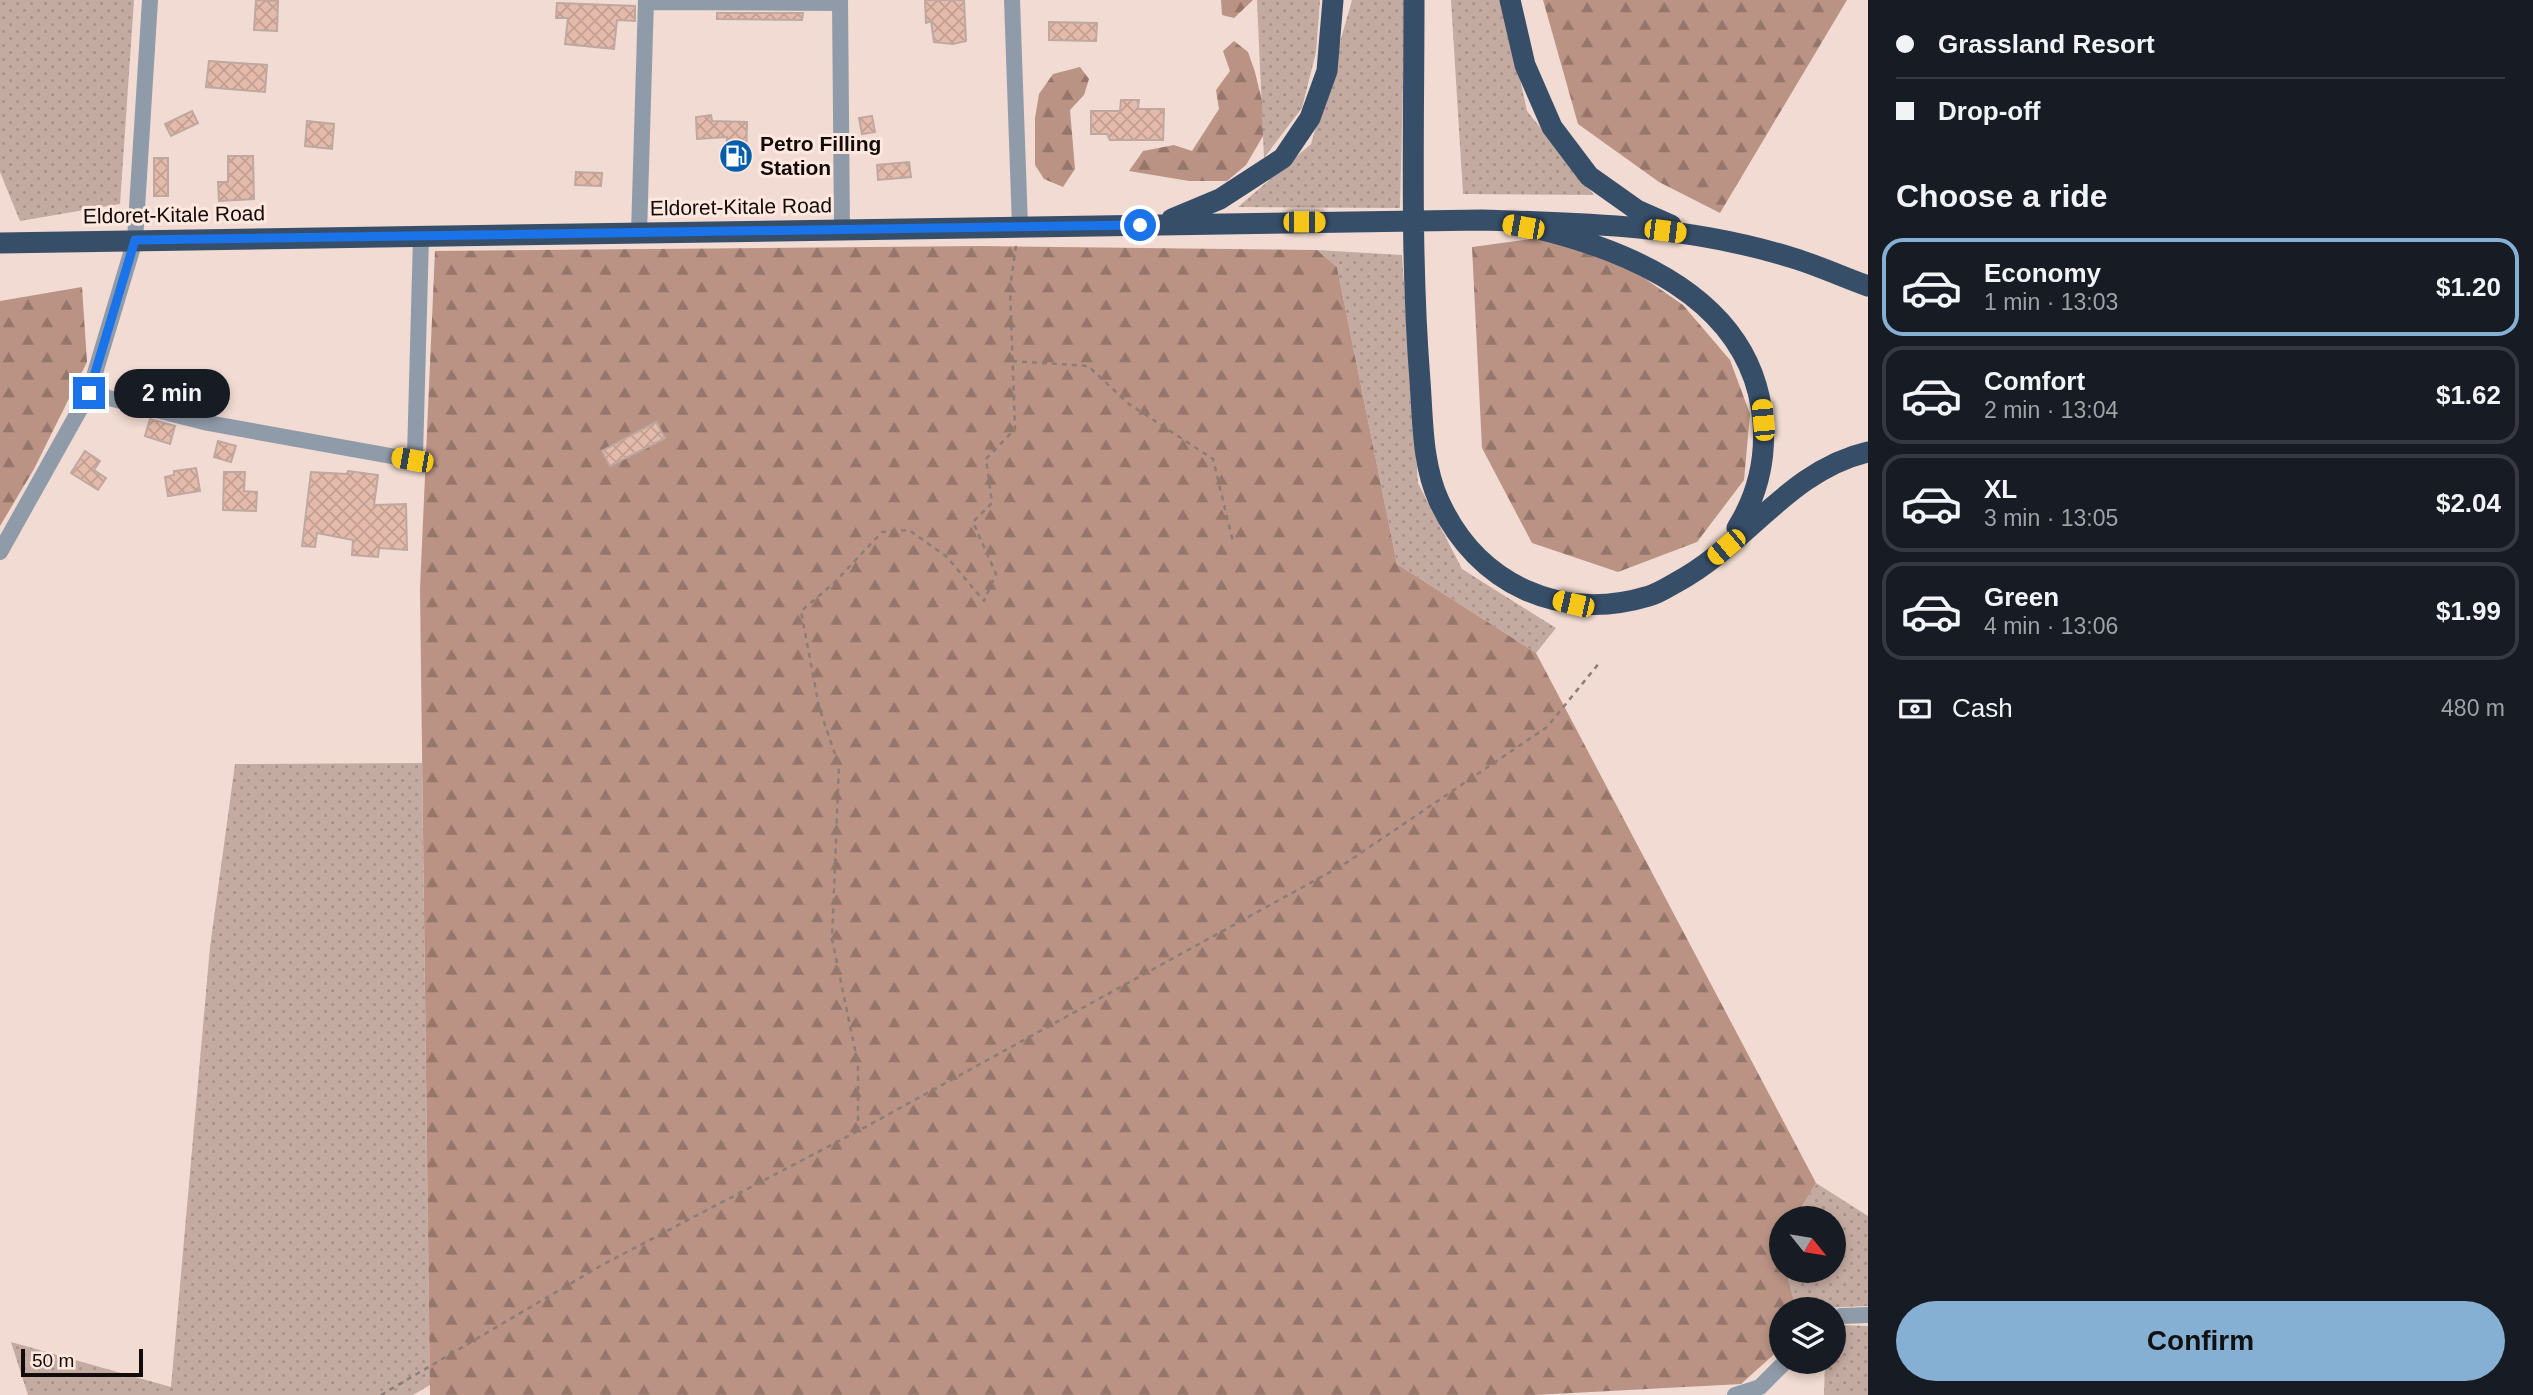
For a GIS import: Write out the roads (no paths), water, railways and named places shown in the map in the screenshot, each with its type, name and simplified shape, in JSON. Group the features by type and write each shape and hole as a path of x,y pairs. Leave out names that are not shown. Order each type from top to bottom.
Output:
{"highway":[{"path":"1161,224 1220,199 1283,158 1310,118 1326,71 1333,0"},
{"path":"1414,0 1414,313 1426,452 1438,499 1460,540 1491,571 1528,593 1573,604 1607,606 1651,596 1696,572 1773,505 1820,471 1868,452"},
{"path":"1510,0 1525,65 1552,127 1588,176 1637,210 1692,234"},
{"name":"Eldoret-Kitale Road","path":"0,243 1482,220"},
{"path":"1482,220 1544,230 1596,244 1631,258 1701,302 1725,327 1751,367 1762,406 1764,434 1756,489 1748,510 1726,547"},
{"path":"1482,220 1613,224 1692,234 1793,258 1868,286"}],"street":[{"path":"0,552 89,393 135,240 150,0"},
{"path":"1012,0 1020,226"},
{"path":"639,233 646,1 841,1 842,230"},
{"path":"89,393 208,423 413,460 421,237"},
{"path":"1846,1316 1868,1315"},
{"path":"1735,1395 1760,1387 1773,1374"}],"place":[{"name":"Petro Filling Station","path":"736,156"}]}
